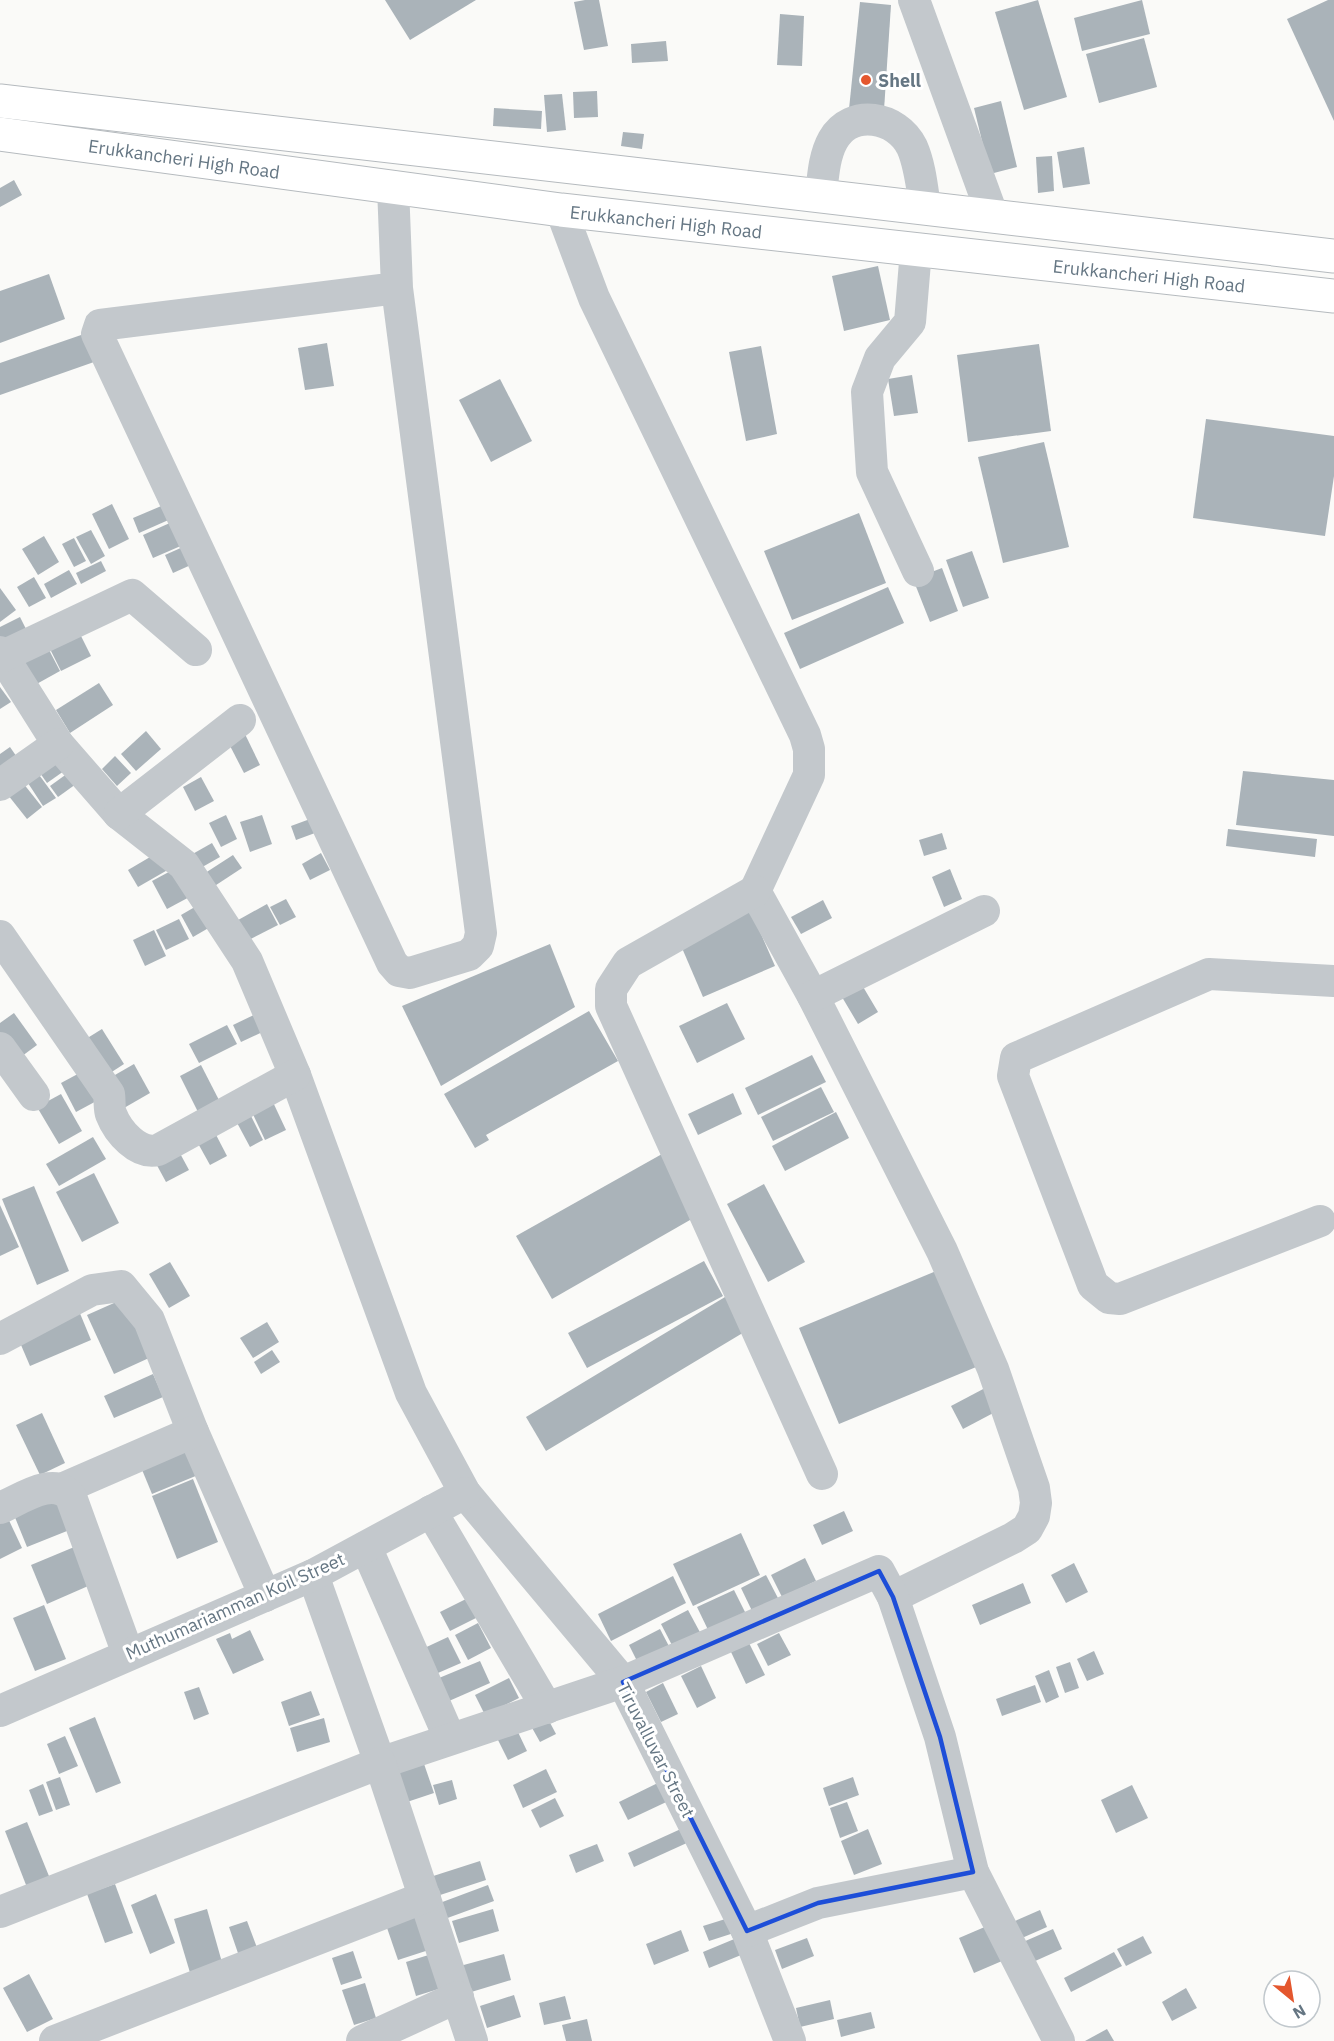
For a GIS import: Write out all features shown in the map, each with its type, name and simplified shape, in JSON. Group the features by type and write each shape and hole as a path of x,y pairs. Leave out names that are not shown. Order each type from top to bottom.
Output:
{"main road":[{"path":"0,101 287,136 992,214 1334,256"},
{"name":"Erukkancheri High Road","path":"0,134 561,210 1334,296"},
{"path":"279,172 287,136"}],"street":[{"path":"914,0 992,214"},
{"path":"821,195 824,167 832,140 846,124 863,119 881,121 896,128 911,146 918,167 925,207"},
{"path":"393,187 397,288 482,933 478,946 469,955 410,973 399,971 392,963 97,334 100,324 397,288"},
{"path":"561,210 594,298 807,742 809,775 755,891 628,963 611,989 611,1006 822,1474"},
{"path":"916,250 910,322 880,358 867,392 872,472 918,571"},
{"path":"1,654 132,595 196,650"},
{"name":"Tiruvalluvar Street","path":"1,654 58,744 119,814 184,865 247,961 295,1075 411,1393 465,1493 623,1682 747,1930 781,2038"},
{"path":"119,814 240,720"},
{"path":"0,785 58,744"},
{"path":"755,891 813,996 942,1251 993,1369 1034,1488 1034,1516 1027,1529 893,1597"},
{"path":"813,996 984,911"},
{"path":"0,936 109,1095 111,1114 135,1147 142,1150 158,1150 295,1075"},
{"path":"1320,1221 1120,1299 1109,1298 1093,1285 1013,1076 1013,1065 1016,1059 1209,974 1334,981"},
{"path":"0,1048 34,1095"},
{"path":"0,1339 92,1290 121,1286 149,1320 193,1432 265,1596"},
{"path":"0,1508 52,1486 64,1488 193,1432"},
{"path":"64,1488 71,1497 128,1654"},
{"name":"Muthumariamman Koil Street","path":"0,1711 313,1575 465,1493"},
{"path":"431,1511 547,1708"},
{"path":"366,1547 450,1739"},
{"path":"0,1912 380,1763 623,1682 879,1571 893,1597 940,1737 973,1872 1059,2041"},
{"path":"313,1575 380,1763 472,2041"},
{"path":"747,1930 818,1903 973,1872"},
{"path":"55,2041 425,1897"},
{"path":"362,2041 458,1997"}],"highlighted area":[{"path":"879,1571 893,1597 940,1737 973,1872 818,1903 747,1931 623,1682"}],"building":[{"path":"385,0 476,0 410,40"},
{"path":"599,0 608,46 584,50 574,2"},
{"path":"1038,0 1067,97 1024,110 995,12"},
{"path":"1142,0 1150,34 1082,51 1074,18"},
{"path":"1328,0 1334,0 1334,121 1287,19"},
{"path":"860,2 891,5 884,110 849,109"},
{"path":"780,14 804,16 802,66 777,65"},
{"path":"1144,38 1157,87 1099,103 1086,54"},
{"path":"666,41 668,61 632,63 631,44"},
{"path":"597,91 598,117 574,118 573,92"},
{"path":"562,94 566,130 547,132 544,95"},
{"path":"1001,101 1017,167 990,174 974,108"},
{"path":"494,108 542,111 541,129 493,126"},
{"path":"623,132 644,134 642,149 621,146"},
{"path":"1084,147 1090,184 1063,188 1057,152"},
{"path":"1052,156 1054,191 1038,193 1036,157"},
{"path":"14,180 22,195 0,207 0,188"},
{"path":"878,266 890,320 844,331 832,276"},
{"path":"49,274 65,319 0,343 0,291"},
{"path":"84,334 94,362 0,395 0,363"},
{"path":"327,343 334,386 305,390 298,348"},
{"path":"1039,344 1051,431 968,442 957,355"},
{"path":"761,346 777,434 746,441 729,352"},
{"path":"912,375 918,413 894,416 888,379"},
{"path":"500,379 532,441 491,462 459,400"},
{"path":"1206,419 1334,436 1334,476 1325,536 1193,518"},
{"path":"1044,442 1069,547 1003,563 978,457"},
{"path":"112,504 129,539 109,549 92,514"},
{"path":"166,504 173,518 139,533 133,518"},
{"path":"859,513 886,583 792,620 764,551"},
{"path":"172,522 183,545 153,558 143,535"},
{"path":"91,530 105,556 91,564 76,537"},
{"path":"44,536 59,562 38,575 22,549"},
{"path":"74,538 86,561 74,567 62,544"},
{"path":"185,546 193,564 173,573 165,555"},
{"path":"972,551 989,598 963,607 946,560"},
{"path":"101,561 106,571 81,584 76,573"},
{"path":"942,568 958,611 930,622 913,579"},
{"path":"69,570 77,584 51,598 44,584"},
{"path":"34,577 46,598 29,607 17,587"},
{"path":"888,587 904,623 800,669 784,633"},
{"path":"0,588 16,610 0,622"},
{"path":"20,617 28,633 0,640 0,627"},
{"path":"80,634 91,656 61,671 50,649"},
{"path":"48,648 60,671 33,686 21,662"},
{"path":"99,683 113,705 70,733 56,710"},
{"path":"0,687 11,702 0,709"},
{"path":"243,730 260,765 244,773 226,738"},
{"path":"146,731 161,749 136,771 121,754"},
{"path":"10,747 21,763 0,778 0,754"},
{"path":"115,756 131,773 117,786 102,769"},
{"path":"57,761 64,771 47,783 40,773"},
{"path":"1243,771 1334,780 1334,836 1236,825"},
{"path":"37,772 56,798 43,806 26,780"},
{"path":"68,773 76,784 58,797 50,786"},
{"path":"201,777 214,801 195,811 183,787"},
{"path":"23,783 42,807 27,819 8,795"},
{"path":"226,815 237,839 221,847 209,823"},
{"path":"262,815 272,844 250,852 240,822"},
{"path":"310,819 315,833 296,840 291,826"},
{"path":"1228,829 1317,839 1315,857 1226,846"},
{"path":"942,833 947,849 924,856 919,840"},
{"path":"212,843 220,857 197,870 189,856"},
{"path":"162,850 171,868 138,887 128,870"},
{"path":"321,853 330,870 310,880 302,864"},
{"path":"233,855 242,868 207,891 199,877"},
{"path":"180,866 195,894 167,909 152,881"},
{"path":"950,869 962,899 944,907 932,877"},
{"path":"286,899 296,917 280,925 270,907"},
{"path":"823,900 832,918 801,934 791,917"},
{"path":"200,904 212,926 193,937 181,915"},
{"path":"267,904 278,925 241,944 231,924"},
{"path":"751,911 775,966 703,997 679,941"},
{"path":"179,919 189,939 166,950 156,930"},
{"path":"154,930 166,956 145,966 133,940"},
{"path":"550,944 575,1007 441,1086 402,1006"},
{"path":"859,980 878,1012 858,1024 839,992"},
{"path":"727,1003 745,1039 697,1063 679,1026"},
{"path":"262,1011 271,1028 241,1042 233,1025"},
{"path":"589,1011 618,1061 486,1135 489,1140 475,1148 444,1094"},
{"path":"14,1013 37,1045 14,1062 0,1043 0,1023"},
{"path":"227,1025 237,1044 199,1063 189,1044"},
{"path":"102,1029 124,1064 104,1077 81,1042"},
{"path":"812,1055 826,1082 758,1115 745,1088"},
{"path":"134,1064 150,1093 124,1108 108,1079"},
{"path":"201,1065 221,1104 200,1116 180,1076"},
{"path":"87,1069 102,1098 76,1112 61,1083"},
{"path":"821,1087 834,1112 773,1141 761,1117"},
{"path":"733,1093 742,1114 698,1135 688,1114"},
{"path":"61,1094 82,1131 59,1144 37,1107"},
{"path":"271,1098 286,1130 265,1140 250,1108"},
{"path":"249,1112 263,1140 250,1147 235,1119"},
{"path":"836,1112 849,1138 785,1171 772,1146"},
{"path":"213,1129 227,1156 210,1165 195,1138"},
{"path":"93,1137 106,1159 59,1186 46,1164"},
{"path":"176,1146 189,1170 166,1182 153,1158"},
{"path":"662,1154 697,1216 552,1299 516,1236"},
{"path":"94,1173 119,1223 82,1242 56,1192"},
{"path":"764,1184 805,1262 768,1282 727,1204"},
{"path":"34,1186 69,1271 37,1285 2,1199"},
{"path":"0,1205 19,1247 0,1256"},
{"path":"704,1261 723,1296 587,1368 568,1333"},
{"path":"170,1262 190,1296 169,1308 149,1274"},
{"path":"941,1269 981,1365 839,1424 799,1328"},
{"path":"730,1294 751,1328 546,1451 526,1417"},
{"path":"123,1299 149,1358 114,1374 87,1315"},
{"path":"79,1311 91,1340 30,1366 18,1338"},
{"path":"267,1322 279,1342 253,1358 240,1338"},
{"path":"272,1350 280,1362 261,1374 254,1362"},
{"path":"153,1374 163,1397 114,1418 104,1396"},
{"path":"987,1387 999,1410 963,1429 951,1406"},
{"path":"42,1413 65,1463 40,1475 16,1425"},
{"path":"185,1442 198,1475 152,1494 138,1460"},
{"path":"193,1479 218,1542 177,1559 152,1496"},
{"path":"57,1492 72,1529 27,1547 12,1510"},
{"path":"844,1511 853,1531 822,1545 813,1525"},
{"path":"6,1514 22,1548 0,1559 0,1517"},
{"path":"741,1533 760,1575 693,1606 673,1564"},
{"path":"79,1545 95,1583 47,1604 31,1565"},
{"path":"805,1558 816,1581 782,1597 771,1575"},
{"path":"1074,1563 1088,1592 1066,1603 1051,1575"},
{"path":"766,1575 779,1600 753,1613 741,1588"},
{"path":"673,1576 686,1603 611,1641 598,1614"},
{"path":"1023,1583 1031,1603 980,1625 972,1605"},
{"path":"734,1590 748,1618 711,1636 697,1607"},
{"path":"468,1598 478,1617 450,1631 440,1612"},
{"path":"44,1605 66,1659 35,1671 13,1618"},
{"path":"688,1610 702,1636 675,1651 661,1624"},
{"path":"478,1623 491,1648 468,1660 455,1635"},
{"path":"660,1629 672,1652 641,1669 629,1645"},
{"path":"250,1630 264,1660 233,1674 216,1639 230,1633 232,1639"},
{"path":"779,1633 791,1655 768,1666 757,1644"},
{"path":"448,1637 461,1663 431,1676 418,1651"},
{"path":"749,1643 765,1675 746,1684 731,1652"},
{"path":"1094,1651 1104,1674 1087,1681 1077,1659"},
{"path":"480,1661 490,1683 449,1701 439,1678"},
{"path":"1070,1662 1079,1688 1065,1693 1056,1667"},
{"path":"701,1666 716,1698 697,1708 681,1676"},
{"path":"1049,1670 1059,1697 1046,1703 1035,1676"},
{"path":"509,1678 519,1698 485,1715 475,1695"},
{"path":"663,1683 678,1714 661,1722 646,1692"},
{"path":"1035,1685 1041,1702 1002,1716 996,1699"},
{"path":"199,1687 209,1714 194,1720 184,1692"},
{"path":"311,1691 320,1715 289,1726 281,1702"},
{"path":"95,1717 121,1783 96,1793 69,1728"},
{"path":"547,1717 556,1734 540,1742 531,1726"},
{"path":"324,1718 330,1742 297,1752 290,1728"},
{"path":"516,1728 527,1751 508,1760 497,1738"},
{"path":"65,1736 78,1766 59,1774 47,1744"},
{"path":"422,1758 434,1793 407,1802 396,1767"},
{"path":"546,1769 557,1792 523,1808 513,1785"},
{"path":"60,1777 70,1805 56,1810 46,1782"},
{"path":"853,1777 859,1795 829,1806 823,1788"},
{"path":"668,1778 677,1797 628,1820 619,1802"},
{"path":"452,1780 457,1799 439,1805 433,1785"},
{"path":"43,1784 53,1811 39,1816 29,1790"},
{"path":"1132,1785 1148,1818 1116,1833 1101,1800"},
{"path":"555,1798 564,1816 540,1828 531,1810"},
{"path":"847,1802 858,1831 840,1838 830,1808"},
{"path":"27,1822 51,1881 28,1890 5,1831"},
{"path":"683,1828 689,1842 634,1867 628,1853"},
{"path":"868,1829 882,1864 854,1875 841,1841"},
{"path":"597,1844 604,1861 576,1873 569,1855"},
{"path":"480,1861 486,1880 434,1897 427,1878"},
{"path":"115,1884 133,1933 105,1943 87,1894"},
{"path":"488,1885 494,1901 442,1920 437,1904"},
{"path":"156,1894 175,1943 150,1954 131,1905"},
{"path":"207,1909 223,1966 191,1976 174,1919"},
{"path":"422,1909 435,1948 398,1960 385,1922"},
{"path":"493,1909 499,1931 459,1943 452,1921"},
{"path":"1040,1910 1047,1927 1022,1938 1015,1921"},
{"path":"735,1916 740,1931 709,1941 703,1926"},
{"path":"247,1921 259,1953 240,1959 229,1927"},
{"path":"987,1926 1002,1961 974,1973 959,1938"},
{"path":"1053,1929 1062,1949 1033,1962 1023,1942"},
{"path":"681,1930 689,1951 654,1965 646,1944"},
{"path":"744,1935 751,1951 709,1968 703,1952"},
{"path":"1143,1936 1152,1953 1126,1966 1117,1949"},
{"path":"807,1938 814,1956 782,1969 775,1950"},
{"path":"353,1951 362,1978 341,1985 332,1958"},
{"path":"1114,1952 1122,1966 1071,1992 1064,1978"},
{"path":"435,1953 445,1987 416,1996 406,1962"},
{"path":"504,1954 511,1980 468,1993 460,1966"},
{"path":"29,1974 53,2019 27,2032 3,1988"},
{"path":"365,1983 376,2018 354,2025 342,1990"},
{"path":"1186,1988 1197,2008 1172,2021 1162,2002"},
{"path":"514,1995 521,2017 487,2028 480,2006"},
{"path":"565,1996 571,2019 544,2025 539,2003"},
{"path":"830,2000 834,2019 800,2027 796,2008"},
{"path":"871,2012 875,2028 841,2037 837,2020"},
{"path":"587,2019 592,2041 566,2041 562,2025"},
{"path":"1107,2029 1114,2041 1085,2041"}],"place":[{"name":"Shell","path":"866,80"}]}
